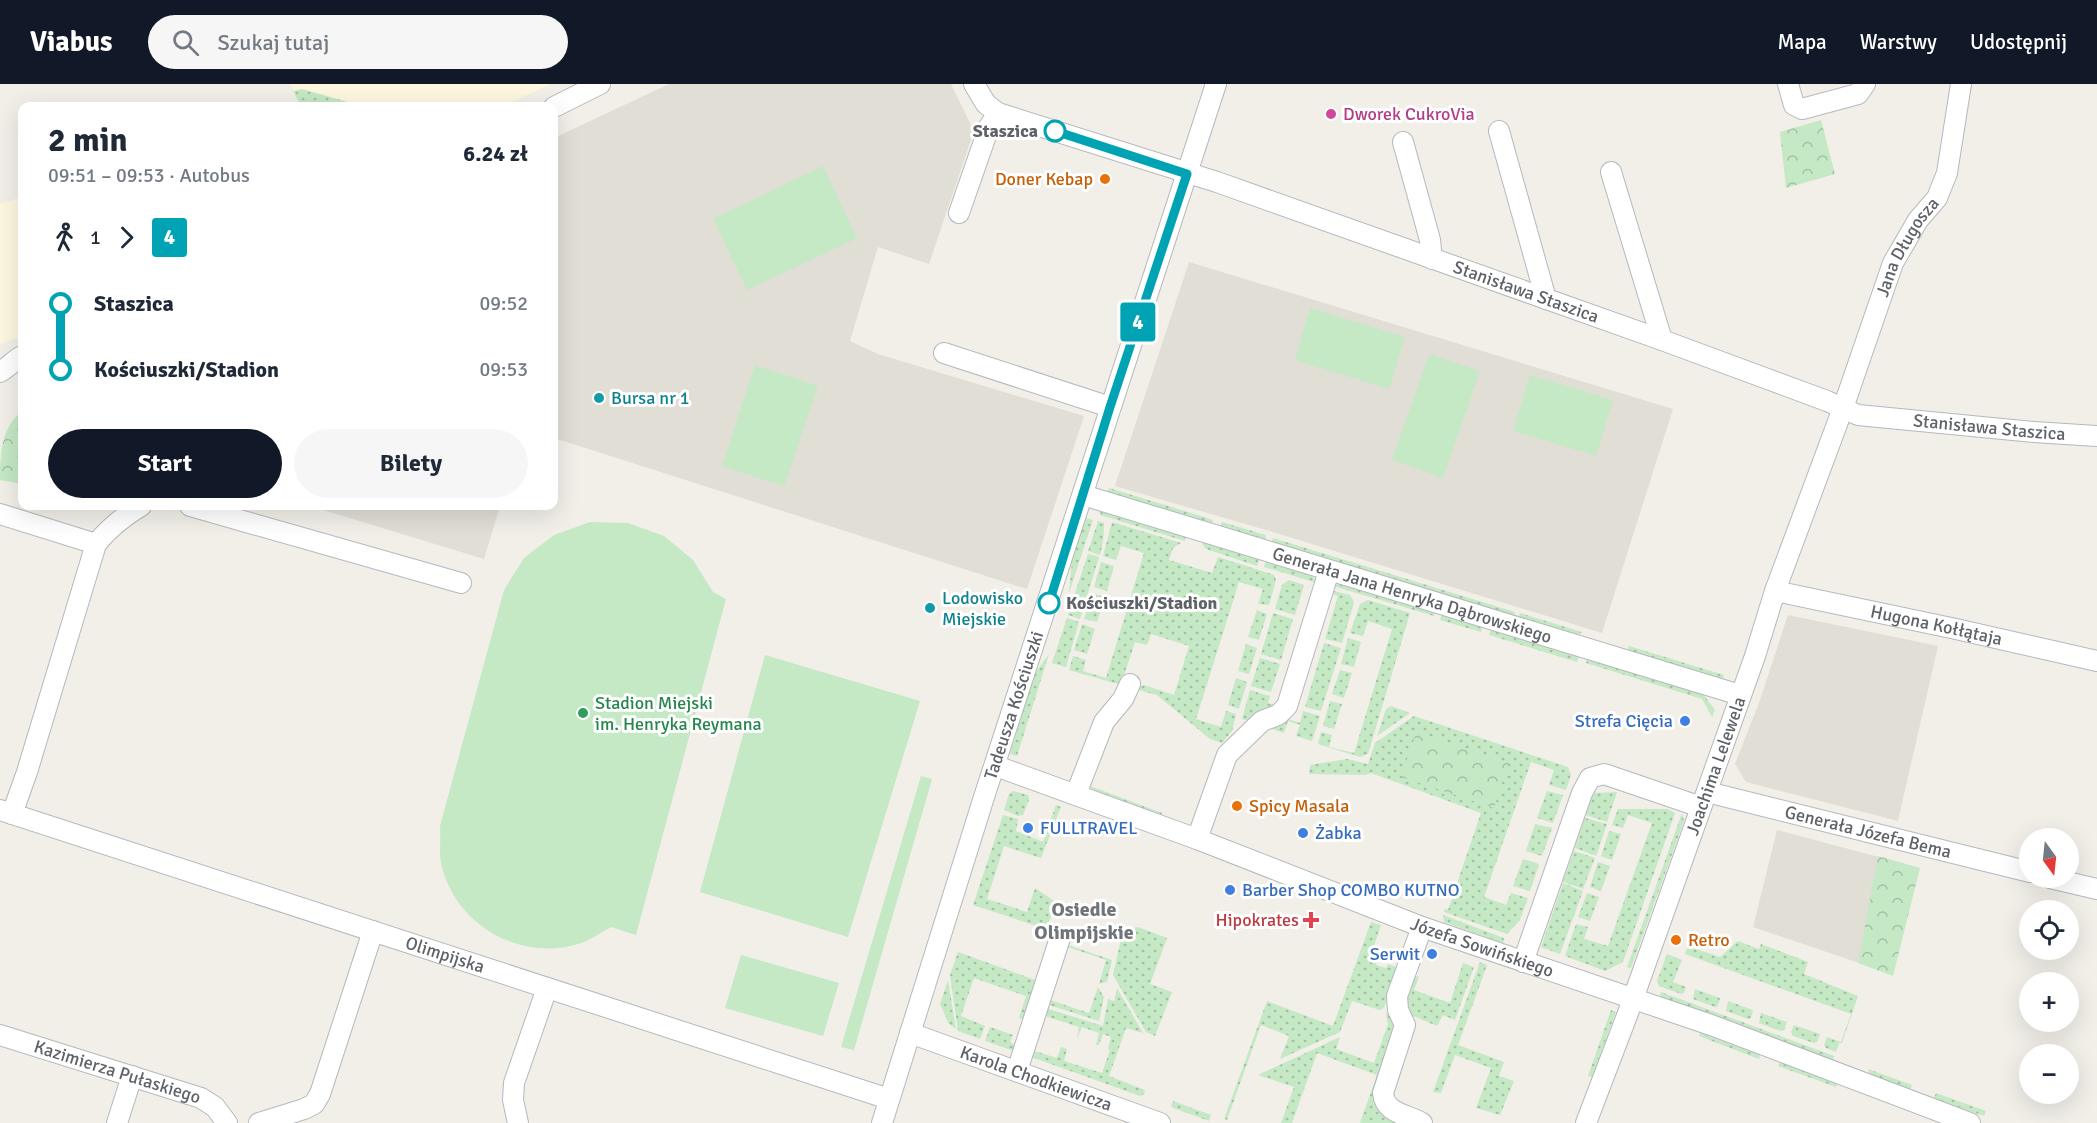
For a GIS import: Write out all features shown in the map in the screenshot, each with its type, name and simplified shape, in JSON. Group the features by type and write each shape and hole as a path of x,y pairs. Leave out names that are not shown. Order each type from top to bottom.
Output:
{"street":[{"path":"558,105 600,84"},
{"path":"959,213 989,127 998,113 986,104 974,84"},
{"name":"Tadeusza Kościuszki","path":"882,1123 984,797 996,766 1216,84"},
{"path":"1788,84 1794,105 1802,109 1858,94 1864,84"},
{"name":"Jana Długosza","path":"1843,408 1893,263 1918,220 1937,198 1947,173 1961,84"},
{"name":"Stanisława Staszica","path":"998,113 1217,182 1662,340 1827,400 1858,415 2097,436"},
{"path":"1499,131 1546,299"},
{"path":"1403,142 1430,240 1432,259"},
{"path":"1611,172 1662,340"},
{"path":"944,353 1110,407"},
{"path":"0,372 8,368 13,358"},
{"name":"Joachima Lelewela","path":"1586,1123 1704,799 1775,591 1843,408"},
{"name":"Generała Jana Henryka Dąbrowskiego","path":"1083,495 1740,695"},
{"path":"6,812 27,772 96,544 105,533 134,510"},
{"path":"204,510 461,583"},
{"path":"0,514 96,544"},
{"path":"1197,839 1227,755 1245,735 1262,721 1278,715 1287,706 1329,571"},
{"name":"Hugona Kołłątaja","path":"1775,591 2097,661"},
{"path":"1076,794 1104,722 1123,699 1130,684"},
{"name":"Józefa Sowińskiego","path":"996,766 1197,839 1422,927 1711,1025 1970,1123"},
{"name":"Generała Józefa Bema","path":"1523,962 1582,793 1590,778 1604,774 1704,799 2019,870"},
{"name":"Olimpijska","path":"6,812 890,1100"},
{"path":"2079,885 2097,889"},
{"path":"1422,927 1398,991 1397,1006 1405,1025 1383,1091 1384,1102 1390,1109 1422,1123"},
{"path":"259,1123 304,1109 314,1104 320,1094 373,931"},
{"path":"1017,1071 1060,938"},
{"path":"518,1123 513,1100 514,1083 547,988"},
{"name":"Karola Chodkiewicza","path":"910,1033 1160,1123"},
{"name":"Kazimierza Pułaskiego","path":"0,1035 201,1098 215,1107 227,1123"},
{"path":"117,1123 132,1076"}],"shaded area":[{"path":"290,84 551,84 512,102 299,102"},
{"path":"669,84 951,84 974,131 929,264 878,247 850,341 878,354 1084,416 1027,589 558,439 558,136"},
{"path":"18,198 18,337 0,344 0,204"},
{"path":"1189,262 1673,409 1602,633 1115,486"},
{"path":"323,510 499,510 484,559"},
{"path":"1788,615 1938,646 1898,821 1746,782 1735,764 1759,703"},
{"path":"1777,830 1920,868 1874,968 1753,927"}],"green space":[{"path":"302,89 348,102 299,102 293,91"},
{"path":"1821,120 1835,174 1786,188 1780,132"},
{"path":"823,166 857,238 747,290 713,219"},
{"path":"1310,308 1405,337 1389,389 1295,360"},
{"path":"1429,354 1480,371 1443,478 1392,460"},
{"path":"755,365 818,386 784,486 722,466"},
{"path":"1530,375 1613,400 1596,456 1513,431"},
{"path":"18,415 18,483 0,480 3,442"},
{"path":"1109,488 1213,520 1211,525 1107,493"},
{"path":"1101,510 1186,535 1185,541 1100,515"},
{"path":"1085,518 1093,520 1069,593 1072,560"},
{"path":"1098,521 1104,523 1100,555 1088,551"},
{"name":"Stadion Miejski im. Henryka Reymana","path":"590,522 628,523 664,536 693,560 713,592 726,599 636,935 611,927 578,944 556,948 534,948 492,933 460,904 448,885 441,863 440,826 504,590 524,558 554,535"},
{"path":"1112,522 1181,543 1173,548 1169,560 1212,573 1218,557 1274,575 1276,580 1269,605 1258,604 1263,589 1239,582 1196,719 1221,727 1226,711 1236,714 1232,731 1222,743 1210,739 1157,695 1135,689 1144,685 1174,695 1189,646 1151,634 1147,645 1135,642 1121,685 1069,670 1073,656 1086,660 1083,671 1106,678 1144,553 1121,546 1116,560 1103,556"},
{"path":"1222,522 1266,535 1265,542 1221,528"},
{"path":"1273,538 1515,612 1513,618 1271,543"},
{"path":"1204,541 1259,558 1257,566 1206,549 1203,545"},
{"path":"1088,554 1099,557 1080,619 1068,615 1069,612 1073,613 1076,603 1072,602"},
{"path":"1266,560 1311,574 1317,583 1264,567"},
{"path":"1101,562 1114,566 1107,591 1094,587"},
{"path":"1289,580 1304,585 1295,615 1275,609 1282,585"},
{"path":"1341,583 1435,612 1434,616 1333,586"},
{"path":"1329,590 1350,595 1354,602 1342,643 1325,639 1338,596 1327,592"},
{"path":"1092,593 1105,597 1097,622 1084,619"},
{"path":"1368,600 1410,613 1368,754 1360,757 1318,744 1321,732 1332,735 1329,747 1354,753 1392,629 1368,621 1363,636 1350,633 1360,604"},
{"path":"1257,610 1267,614 1259,640 1248,637"},
{"path":"1273,613 1293,619 1281,660 1261,654"},
{"path":"1520,613 1582,632 1575,637 1518,619"},
{"path":"1442,614 1482,626 1481,632 1440,620"},
{"path":"1067,618 1079,622 1066,667 1052,663"},
{"path":"1082,624 1095,629 1087,654 1074,650"},
{"path":"1491,629 1579,656 1577,662 1489,635"},
{"path":"1348,638 1361,642 1354,667 1341,664"},
{"path":"1324,643 1341,648 1321,711 1305,707"},
{"path":"1246,644 1257,648 1249,674 1238,671"},
{"path":"1629,646 1724,675 1723,680 1627,652"},
{"path":"1049,654 1017,756 1010,754 1035,673"},
{"path":"765,655 920,701 848,937 700,892"},
{"path":"1260,658 1280,664 1271,692 1251,686"},
{"path":"1587,658 1703,694 1715,710 1712,717 1702,699 1586,663"},
{"path":"1340,670 1352,673 1344,698 1332,694"},
{"path":"1236,678 1247,682 1239,709 1228,705"},
{"path":"1250,690 1270,696 1268,703 1279,706 1249,721 1242,719"},
{"path":"1330,701 1342,704 1334,729 1323,726"},
{"path":"1391,706 1410,713 1377,736 1386,709"},
{"path":"1303,711 1320,716 1312,741 1296,736 1300,725 1288,721 1284,733 1266,727 1283,725 1288,719 1300,723"},
{"path":"1414,716 1568,767 1571,775 1566,790 1549,785 1554,770 1531,762 1484,897 1506,905 1511,893 1528,898 1520,920 1507,934 1444,912 1445,909 1448,910 1481,813 1371,773 1366,775 1309,774 1310,765 1347,759 1368,764 1375,743"},
{"path":"1416,733 1509,763 1494,808 1401,777"},
{"path":"921,776 932,779 854,1050 841,1047"},
{"path":"1090,786 1162,813 1161,818 1093,791"},
{"path":"1013,791 1028,795 1029,800 1023,815 1018,816 1004,810 1009,794"},
{"path":"1547,791 1563,795 1553,823 1537,818"},
{"path":"1617,792 1607,822 1586,815 1594,793"},
{"path":"1056,805 1061,807 1041,858 1004,846 987,899 1027,912 1035,888 1056,902 1048,925 1057,929 1025,1021 1019,1018 1026,996 974,978 961,1016 985,1026 980,1039 958,1031 950,975 958,952 1038,981 1055,932 973,905 1003,815 1018,819 1016,831 1043,842"},
{"path":"1618,809 1668,809 1675,813 1623,962 1605,971 1565,956 1576,924 1588,927 1584,939 1608,946 1652,823 1628,815 1623,828 1612,825"},
{"path":"1682,813 1684,821 1631,968 1627,967"},
{"path":"1585,818 1607,824 1596,856 1575,848"},
{"path":"1535,824 1552,828 1542,856 1526,851"},
{"path":"1609,831 1621,834 1612,860 1601,856"},
{"path":"1574,851 1595,858 1583,889 1563,882"},
{"path":"1878,856 1920,868 1893,976 1858,963"},
{"path":"1523,859 1539,864 1530,891 1513,886"},
{"path":"1598,862 1610,866 1601,891 1590,887"},
{"path":"1563,883 1583,891 1560,954 1541,947"},
{"path":"1587,893 1599,897 1590,921 1578,917"},
{"path":"1443,915 1504,938 1503,943 1444,922"},
{"path":"1371,922 1381,925 1373,949 1381,952 1376,965 1386,968 1388,964 1398,968 1384,1008 1380,1010 1352,1001 1340,1032 1280,1059 1289,1036 1261,1025 1227,1120 1224,1119 1267,1001 1333,1026"},
{"path":"1138,927 1167,938 1150,984 1172,992 1155,1036 1146,1032 1113,975 1123,930"},
{"path":"1692,933 1701,936 1696,949 1720,957 1738,941 1759,949 1761,944 1808,962 1804,974 1858,996 1842,1043 1839,1043 1836,1052 1824,1045 1827,1037 1841,1042 1851,1014 1685,954"},
{"path":"1068,945 1112,960 1107,982 1099,984 1106,960 1068,947"},
{"path":"1667,954 1682,960 1673,982 1686,987 1684,993 1659,986 1657,981"},
{"path":"741,955 839,983 823,1036 725,1008"},
{"path":"1480,962 1487,965 1458,1045 1504,1062 1499,1076 1514,1081 1500,1115 1476,1108 1491,1068 1455,1055 1441,1093 1433,1092"},
{"path":"1463,963 1474,967 1455,1020 1443,1015 1437,1026 1411,1015 1403,1000 1410,974 1419,977 1414,990 1450,1003"},
{"path":"948,980 956,1029 949,1024 940,1004"},
{"path":"1098,987 1104,997 1099,1021 1046,1004 1050,1000 1089,1013"},
{"path":"1117,988 1143,1033 1126,1028 1109,1076 1145,1090 1144,1094 1140,1096 1026,1055 1034,1051 1057,1058 1061,1047 1067,1049 1064,1061 1102,1073 1110,1050 1108,1049 1111,1037 1103,1034 1099,1045 1096,1045 1099,1033 1082,1027 1077,1039 1079,1027 1045,1016 1042,1007 1103,1026 1108,999 1114,1001"},
{"path":"1695,989 1720,998 1718,1006 1693,999"},
{"path":"1661,992 1834,1056 1833,1060 1660,997"},
{"path":"1728,1001 1753,1010 1751,1018 1726,1011"},
{"path":"1611,1010 1616,1012 1592,1077 1588,1076"},
{"path":"1386,1013 1391,1015 1396,1022 1374,1090 1374,1098 1376,1104 1384,1112 1409,1123 1360,1123 1377,1075 1317,1053 1292,1123 1281,1123 1294,1087 1258,1075 1340,1037 1336,1049 1374,1063 1388,1024"},
{"path":"1761,1013 1787,1022 1784,1030 1759,1023"},
{"path":"1794,1025 1820,1034 1817,1042 1793,1036 1791,1032"},
{"path":"990,1027 1013,1035 1010,1042 1019,1047 1017,1052 985,1041"},
{"path":"1700,1033 1760,1055 1759,1059 1699,1036"},
{"path":"1780,1062 1837,1083 1836,1087 1778,1066"},
{"path":"1868,1069 1912,1085 1910,1090 1870,1075"},
{"path":"1936,1093 1986,1111 1984,1116 1934,1098"},
{"path":"1173,1101 1211,1115 1209,1121 1171,1107"}],"bus line":[{"name":"4","path":"1049,603 1110,407 1187,174 1055,131"}],"place":[{"name":"Dworek CukroVia","path":"1331,114"},
{"name":"Staszica","path":"1055,131"},
{"name":"Doner Kebap","path":"1105,179"},
{"name":"Bursa nr 1","path":"599,398"},
{"name":"Kościuszki/Stadion","path":"1049,603"},
{"name":"Lodowisko Miejskie","path":"930,608"},
{"name":"Stadion Miejski im. Henryka Reymana","path":"583,713"},
{"name":"Strefa Cięcia","path":"1685,721"},
{"name":"Spicy Masala","path":"1237,806"},
{"name":"FULLTRAVEL","path":"1028,828"},
{"name":"Żabka","path":"1303,833"},
{"name":"Barber Shop COMBO KUTNO","path":"1230,890"},
{"name":"Hipokrates","path":"1311,920"},
{"name":"Retro","path":"1676,940"},
{"name":"Serwit","path":"1432,954"}],"district":[{"name":"Osiedle Olimpijskie","path":"1084,920"}]}
